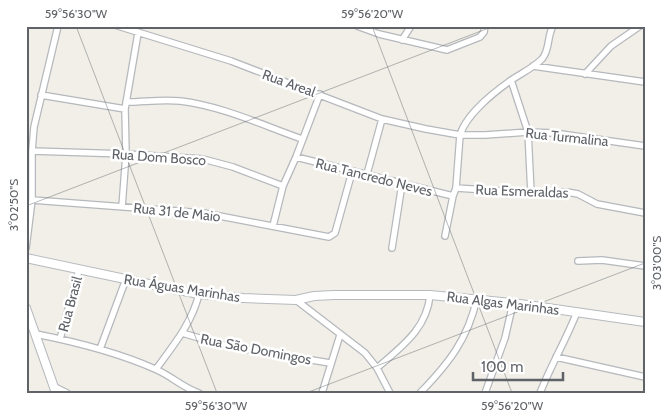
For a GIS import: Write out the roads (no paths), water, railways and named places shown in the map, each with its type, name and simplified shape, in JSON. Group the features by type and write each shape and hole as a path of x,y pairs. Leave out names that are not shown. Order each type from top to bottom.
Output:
{"street":[{"path":"26,248 32,200 34,127 58,26"},
{"name":"Rua Areal","path":"118,26 231,61 382,119 460,135"},
{"path":"356,26 402,40 447,50 480,37 484,32 485,26"},
{"path":"402,40 411,26"},
{"path":"445,236 456,188 460,135 466,122 483,104 511,80 533,66 545,55 553,26"},
{"path":"585,74 611,46 640,26"},
{"path":"122,207 126,154 125,109 138,33"},
{"path":"533,66 645,82"},
{"path":"511,80 528,132 531,193"},
{"path":"273,226 282,186 296,158 320,94"},
{"path":"41,95 125,109"},
{"path":"126,102 178,101 197,103 302,139"},
{"path":"367,174 382,119"},
{"name":"Rua Turmalina","path":"460,135 485,136 528,132 563,134 645,146"},
{"name":"Rua Dom Bosco","path":"32,151 203,159 282,186"},
{"name":"Rua Tancredo Neves","path":"296,158 453,196"},
{"name":"Rua 31 de Maio","path":"32,200 204,213 329,237 335,233 352,172"},
{"path":"392,248 402,184"},
{"name":"Rua Esmeraldas","path":"456,188 531,193 574,193 597,204 645,213"},
{"name":"Rua Águas Marinhas","path":"26,258 199,294 296,300 314,296 334,295 430,295"},
{"path":"578,261 602,260 645,266"},
{"name":"Rua Brasil","path":"60,339 79,270"},
{"path":"100,349 126,279"},
{"path":"156,369 182,333 194,310 199,294"},
{"path":"377,368 410,339 419,327 425,317 430,295"},
{"name":"Rua Algas Marinhas","path":"430,295 477,298 577,312"},
{"path":"420,393 438,374 465,336 473,318 477,298"},
{"path":"296,300 366,353 377,368 390,393"},
{"path":"485,393 499,358 513,303"},
{"path":"26,308 55,390 67,393"},
{"path":"540,393 577,312 645,322"},
{"name":"Rua São Domingos","path":"182,333 235,347 330,363"},
{"path":"36,334 100,349 156,369 196,392"},
{"path":"322,393 340,335"},
{"path":"556,357 645,376"}]}
